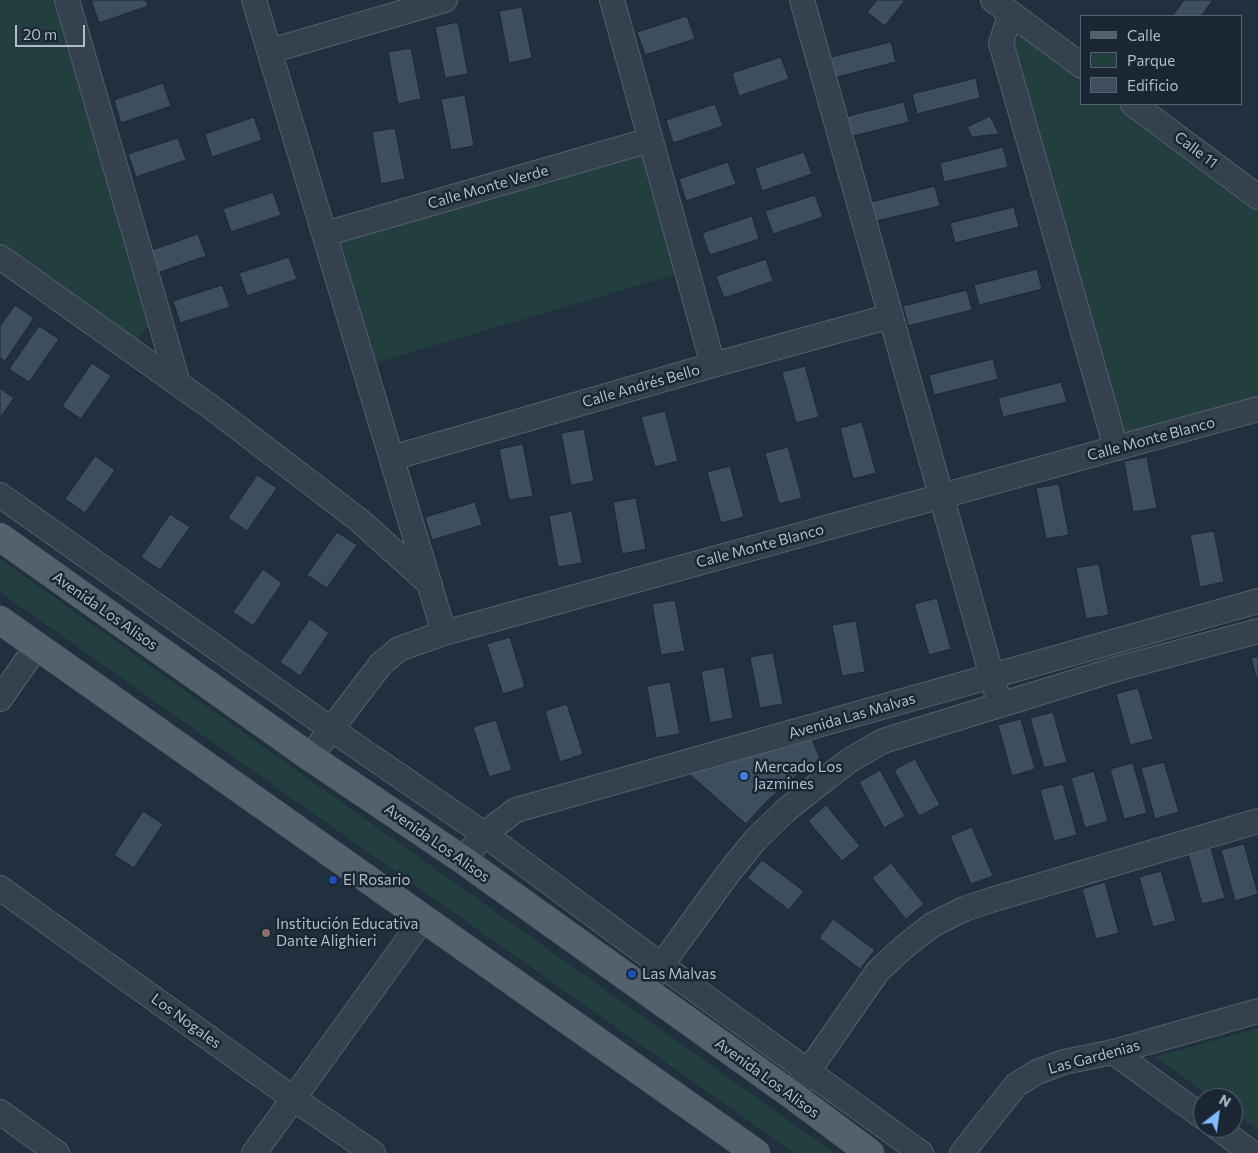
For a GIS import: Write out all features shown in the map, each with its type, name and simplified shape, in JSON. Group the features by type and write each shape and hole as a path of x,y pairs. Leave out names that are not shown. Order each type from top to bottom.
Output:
{"main road":[{"name":"Avenida Los Alisos","path":"0,537 310,757 463,860 870,1153"},
{"path":"0,620 756,1153"}],"street":[{"path":"67,0 178,383"},
{"path":"254,0 444,634"},
{"path":"270,50 445,0"},
{"path":"612,0 712,365"},
{"path":"802,0 1000,704"},
{"path":"1002,7 1080,65"},
{"path":"1002,7 1001,43 1116,448"},
{"name":"Calle 11","path":"1134,105 1258,197"},
{"name":"Calle Monte Verde","path":"325,234 650,140"},
{"path":"0,257 215,410 359,520 430,584"},
{"name":"Calle Andrés Bello","path":"392,458 712,365 890,316"},
{"name":"Calle Monte Blanco","path":"310,757 381,664 399,649 444,634 1258,409"},
{"path":"0,494 331,729 484,834 921,1153"},
{"path":"92,602 112,574"},
{"name":"Avenida Las Malvas","path":"463,860 484,834 516,810 1258,601"},
{"path":"643,989 727,875 756,839 784,811 850,760 883,741 1000,704 1120,668 1258,631"},
{"path":"0,699 37,646"},
{"path":"792,1095 878,971 932,925 964,909 991,900 1258,821"},
{"name":"Los Nogales","path":"0,888 294,1099 373,1153"},
{"path":"254,1153 423,919"},
{"name":"Las Gardenias","path":"962,1153 1016,1085 1038,1072 1064,1062 1113,1052 1258,1011"},
{"path":"1113,1052 1193,1110"},
{"path":"0,1112 56,1153"},
{"path":"1232,1138 1252,1153"}],"green space":[{"path":"0,0 54,0 148,326 136,342 0,246"},
{"path":"1022,34 1080,77 1080,105 1118,105 1258,208 1258,399 1123,435 1011,46"},
{"path":"644,153 677,274 375,363 340,241"},
{"path":"0,559 834,1153 794,1153 0,592"},
{"path":"1258,1028 1258,1130 1243,1119 1243,1088 1199,1088 1155,1057"}],"building":[{"path":"91,0 146,0 148,6 99,23"},
{"path":"877,0 905,0 885,26 867,12"},
{"path":"1184,0 1213,0 1202,15 1173,15"},
{"path":"522,7 532,58 509,63 499,11"},
{"path":"687,16 695,39 645,55 637,32"},
{"path":"458,22 468,74 445,78 435,27"},
{"path":"891,42 896,62 833,78 827,58"},
{"path":"411,48 421,99 398,104 388,52"},
{"path":"781,57 789,79 739,96 732,73"},
{"path":"976,78 980,98 917,114 912,94"},
{"path":"163,83 171,106 121,123 114,100"},
{"path":"465,95 474,146 451,150 441,99"},
{"path":"904,102 909,122 845,138 840,118"},
{"path":"715,104 723,126 673,143 666,120"},
{"path":"990,116 999,134 972,137 967,127"},
{"path":"254,117 262,140 212,157 205,134"},
{"path":"395,128 405,179 381,184 372,132"},
{"path":"178,138 186,160 136,177 128,154"},
{"path":"1003,147 1008,167 944,182 940,163"},
{"path":"804,152 812,174 762,191 755,168"},
{"path":"728,162 736,184 686,201 679,179"},
{"path":"935,186 940,206 876,221 871,202"},
{"path":"273,192 281,215 231,232 223,209"},
{"path":"815,195 823,217 773,234 765,211"},
{"path":"1014,207 1019,227 955,243 950,223"},
{"path":"752,216 759,239 710,255 702,233"},
{"path":"198,234 206,256 157,273 149,251"},
{"path":"289,257 297,279 247,296 239,273"},
{"path":"766,259 773,281 724,298 716,276"},
{"path":"1037,269 1042,289 979,305 974,285"},
{"path":"222,285 230,307 180,323 173,301"},
{"path":"967,290 972,310 908,326 903,306"},
{"path":"15,305 34,318 5,361 0,358 0,326"},
{"path":"39,326 59,339 29,382 9,369"},
{"path":"993,359 998,379 934,395 929,375"},
{"path":"92,363 111,376 81,419 62,406"},
{"path":"805,366 819,417 796,423 782,372"},
{"path":"1061,382 1067,402 1003,417 998,398"},
{"path":"0,388 14,398 0,418"},
{"path":"665,411 678,461 655,467 641,417"},
{"path":"862,422 876,473 853,479 840,428"},
{"path":"584,429 594,481 571,485 561,433"},
{"path":"523,444 533,496 509,500 499,449"},
{"path":"788,447 802,498 779,504 765,453"},
{"path":"95,456 115,470 85,513 65,499"},
{"path":"1147,457 1157,508 1133,512 1124,461"},
{"path":"730,466 744,517 721,523 707,472"},
{"path":"257,475 277,488 247,531 228,518"},
{"path":"1059,484 1069,535 1046,539 1036,488"},
{"path":"636,498 646,549 622,554 613,502"},
{"path":"475,502 482,525 432,540 425,517"},
{"path":"572,511 582,563 558,567 549,516"},
{"path":"170,514 190,527 160,570 141,557"},
{"path":"1214,531 1224,582 1200,587 1190,535"},
{"path":"337,532 357,545 327,588 307,575"},
{"path":"1099,564 1109,615 1086,619 1076,568"},
{"path":"263,569 282,583 253,626 233,612"},
{"path":"937,598 951,649 929,655 914,604"},
{"path":"675,600 685,651 661,655 652,604"},
{"path":"310,619 329,633 300,676 280,662"},
{"path":"856,621 865,672 842,676 832,625"},
{"path":"510,637 525,687 503,694 487,644"},
{"path":"773,653 783,704 760,708 750,657"},
{"path":"1258,656 1258,684 1251,658"},
{"path":"724,667 733,718 710,723 701,671"},
{"path":"670,682 680,734 656,738 647,686"},
{"path":"1138,688 1153,739 1130,745 1116,694"},
{"path":"567,704 583,754 560,762 545,711"},
{"path":"1053,712 1067,762 1044,768 1030,718"},
{"path":"1021,719 1035,769 1012,776 998,725"},
{"path":"496,720 512,770 489,777 473,727"},
{"name":"Mercado Los Jazmines","path":"810,734 820,759 789,781 746,824 687,772"},
{"path":"915,759 940,805 919,816 894,770"},
{"path":"1164,762 1179,812 1155,819 1141,768"},
{"path":"1133,763 1147,813 1124,819 1110,769"},
{"path":"880,770 905,816 884,828 859,782"},
{"path":"1094,771 1108,821 1085,828 1071,778"},
{"path":"1063,784 1077,835 1054,841 1040,790"},
{"path":"826,805 860,846 842,861 808,821"},
{"path":"143,811 163,824 134,868 114,855"},
{"path":"972,827 993,876 971,884 950,836"},
{"path":"1244,844 1258,894 1235,901 1221,850"},
{"path":"1211,848 1225,898 1202,904 1188,854"},
{"path":"762,860 804,891 789,910 747,878"},
{"path":"891,863 924,904 906,919 872,878"},
{"path":"1161,871 1176,921 1153,927 1139,877"},
{"path":"1105,882 1119,933 1096,939 1082,889"},
{"path":"833,919 875,950 860,969 819,938"}],"place":[{"name":"Mercado Los Jazmines","path":"744,776"},
{"name":"El Rosario","path":"333,880"},
{"name":"Institución Educativa Dante Alighieri","path":"266,933"},
{"name":"Las Malvas","path":"632,974"}]}
